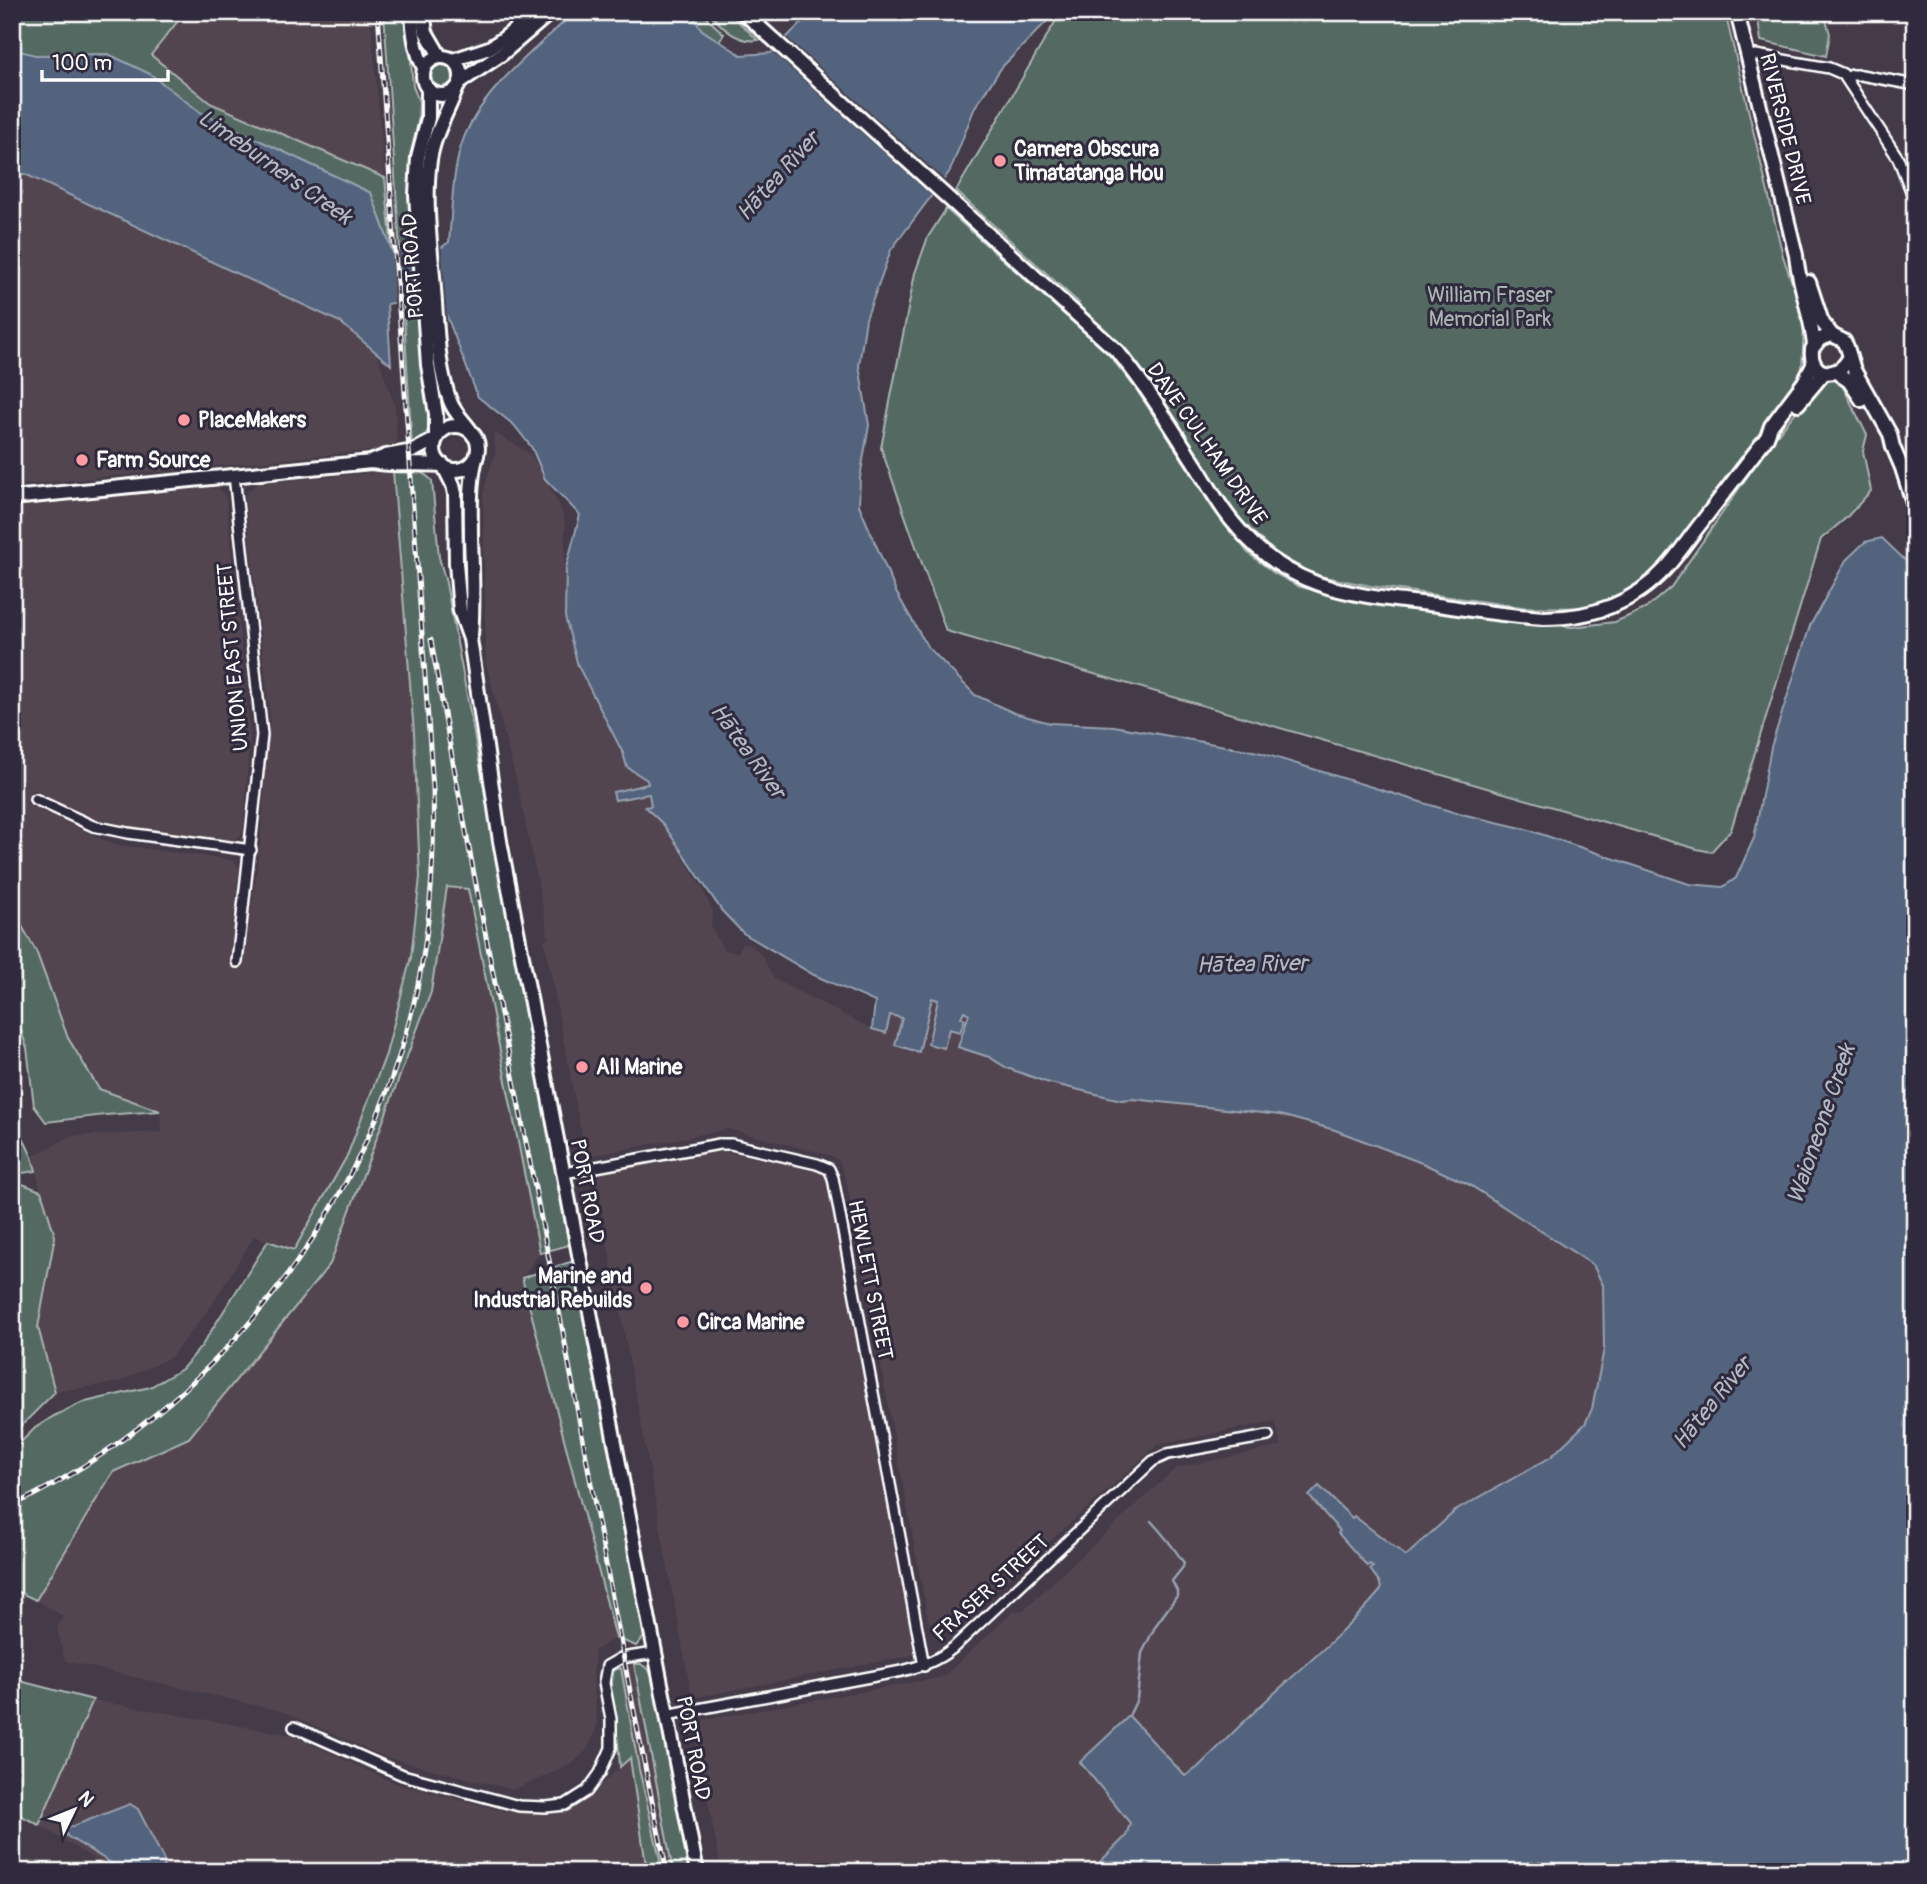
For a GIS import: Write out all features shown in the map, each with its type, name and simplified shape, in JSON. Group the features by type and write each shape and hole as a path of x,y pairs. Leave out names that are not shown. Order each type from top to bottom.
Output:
{"main road":[{"path":"412,12 417,54 424,68 424,81 428,89 442,95 502,54 551,12"},
{"path":"423,12 426,32 447,58 460,69 458,86"},
{"path":"424,68 431,60 489,48 536,12"},
{"name":"DAVE CULHAM DRIVE","path":"743,12 1118,352 1163,413 1223,509 1248,540 1293,573 1334,590 1521,617 1563,618 1598,611 1634,594 1664,570 1767,437 1771,426 1804,382 1814,363"},
{"name":"RIVERSIDE DRIVE","path":"1737,12 1810,315 1814,345"},
{"name":"PORT ROAD","path":"423,220 436,133 458,86"},
{"name":"PORT ROAD","path":"428,89 428,118 418,157 416,195 423,220 432,333 450,402 477,442 471,497 474,609 470,639"},
{"name":"RIVERSIDE DRIVE","path":"1796,255 1805,271 1822,322 1832,335"},
{"name":"PORT ROAD","path":"432,333 428,365 436,414 435,453 453,485 455,494 460,611 470,639 500,841 697,1872"},
{"path":"1849,358 1842,369 1830,372 1821,371 1811,355 1814,345 1820,339 1832,335 1844,341 1854,370 1890,434 1915,509"},
{"path":"1830,372 1854,387 1893,447"},
{"name":"DAVE CULHAM DRIVE","path":"1767,437 1777,431 1830,372"},
{"path":"370,463 386,456 413,451 436,439 451,426 464,427 474,436"},
{"path":"12,498 370,463 421,463 463,468 469,466 477,455"}],"street":[{"path":"1749,56 1829,68 1846,78 1898,158 1915,201"},
{"path":"1846,78 1861,75 1915,85"},
{"name":"UNION EAST STREET","path":"234,475 262,735 237,962"},
{"path":"36,799 93,826 251,849"},
{"name":"HEWLETT STREET","path":"564,1173 719,1144 731,1144 829,1169 833,1178 924,1666"},
{"name":"FRASER STREET","path":"666,1714 924,1666 936,1661 1153,1461 1168,1454 1268,1436"},
{"path":"294,1727 403,1775 519,1806 565,1805 587,1791 600,1773 611,1748 611,1719 604,1692 607,1667 621,1658 656,1653"}],"shaded area":[{"path":"185,12 370,12 385,178 210,103 151,54"},
{"path":"24,174 340,322 376,352 395,406 397,448 12,486 12,177"},
{"path":"493,432 531,454 560,506 565,522 565,617 627,767 647,780 648,784 614,792 615,800 649,793 651,806 646,808 663,824 703,890 713,912 711,927 724,950 738,953 742,943 752,945 762,956 774,979 872,1029 886,1032 890,1015 902,1018 897,1033 919,1051 932,998 938,999 928,1044 949,1029 960,1032 963,1011 969,1013 958,1047 989,1057 1007,1068 1121,1100 1133,1099 1280,1115 1335,1130 1422,1163 1470,1185 1593,1265 1603,1285 1604,1349 1592,1409 1585,1424 1551,1457 1455,1511 1406,1556 1352,1518 1319,1487 1310,1496 1367,1566 1370,1564 1373,1567 1370,1570 1380,1583 1381,1590 1339,1634 1197,1768 1185,1776 1129,1717 1080,1762 1130,1822 1126,1836 1090,1872 722,1872 692,1722 943,1677 1014,1611 1023,1610 1176,1468 1281,1446 1275,1421 1158,1445 951,1630 942,1632 928,1620 847,1184 840,1162 832,1156 728,1129 586,1157 544,939 549,938 519,792 486,663 483,496 496,452"},
{"path":"393,471 414,733 420,877 411,957 386,1054 347,1156 294,1251 254,1236 212,1305 171,1357 119,1382 55,1392 38,1327 55,1236 32,1157 71,1136 162,1132 160,1112 99,1089 68,1038 36,951 19,922 12,917 12,506 209,487 218,488 226,497 250,735 243,831 240,837 234,840 125,827 96,819 32,789 26,803 118,845 231,860 236,863 239,869 230,962 244,964 260,843 270,717 245,498 247,492 258,483"},
{"path":"447,887 468,889 540,1253 522,1278 616,1638 595,1650 593,1676 597,1722 586,1751 572,1764 513,1790 385,1757 284,1712 65,1661 57,1628 63,1616 36,1600 113,1472 189,1438 330,1264 431,992"},
{"path":"710,1149 820,1170 826,1176 915,1647 914,1655 692,1698 596,1181 599,1174"},
{"path":"634,1664 673,1872 663,1872 639,1769 621,1668"},
{"path":"93,1700 292,1735 397,1784 505,1811 551,1814 568,1811 595,1791 630,1757 647,1872 115,1872 39,1825"}],"green space":[{"path":"12,12 185,12 151,55 210,103 385,178 392,251 371,193 201,113 150,74 108,54 12,91"},
{"path":"384,12 407,12 413,86 419,102 412,151 412,250 400,251"},
{"path":"689,12 703,12 724,34 719,42 702,30"},
{"path":"709,12 728,12 758,40 737,37"},
{"name":"William Fraser Memorial Park","path":"1061,12 1725,12 1783,256 1802,312 1802,369 1797,380 1683,547 1642,593 1592,608 1522,607 1371,586 1314,575 1262,545 1239,519 1155,389 1119,344 1077,305 1079,303 956,191"},
{"path":"1757,12 1824,12 1830,34 1826,56 1761,41"},
{"path":"443,62 453,66 457,76 453,86 443,90 433,86 429,76 433,66"},
{"path":"946,209 1066,316 1069,314 1098,341 1136,389 1247,552 1274,573 1300,587 1400,608 1572,627 1615,622 1645,609 1671,587 1772,441 1824,377 1838,377 1867,435 1863,451 1871,491 1846,518 1821,539 1731,830 1711,852 1697,849 946,631 881,448 915,273 928,237"},
{"path":"403,301 415,301 430,426 422,441 412,448"},
{"path":"393,471 419,472 432,481 439,557 569,1245 540,1253 468,889 447,887 431,992 330,1264 189,1438 113,1472 36,1600 12,1589 12,1451 35,1428 54,1416 81,1403 150,1387 182,1369 201,1347 268,1241 294,1250 347,1156 386,1054 411,957 420,877 414,733"},
{"path":"12,917 19,921 36,951 68,1038 99,1089 160,1111 46,1122 34,1106 27,1048 12,1005"},
{"path":"12,1065 20,1131 36,1171 22,1173 12,1167"},
{"path":"12,1180 41,1191 55,1236 38,1327 55,1392 12,1435"},
{"path":"573,1261 644,1637 636,1646 616,1638 522,1278"},
{"path":"634,1664 641,1664 649,1670 656,1689 691,1872 673,1872"},
{"path":"621,1668 639,1769 663,1872 647,1872 630,1758 620,1767 610,1690 614,1670"},
{"path":"12,1679 93,1700 39,1825 12,1811"}],"water":[{"path":"575,12 689,12 702,30 741,55 771,53 812,12 1056,12 1002,67 975,107 950,171 891,250 866,319 859,365 869,425 860,478 859,505 896,592 927,646 975,695 1014,713 1050,723 1114,726 1258,752 1453,812 1526,829 1689,884 1723,887 1736,878 1754,838 1771,747 1810,626 1846,560 1865,542 1882,538 1906,561 1915,592 1915,1872 1090,1872 1126,1836 1130,1823 1080,1762 1129,1716 1185,1776 1197,1768 1328,1645 1381,1590 1380,1583 1370,1569 1373,1567 1370,1564 1367,1566 1309,1496 1319,1486 1352,1518 1354,1516 1406,1556 1455,1511 1551,1457 1585,1424 1592,1409 1604,1349 1603,1285 1593,1265 1470,1185 1422,1163 1335,1130 1280,1115 1133,1099 1121,1100 1046,1082 1007,1068 989,1057 958,1047 969,1014 964,1011 961,1017 965,1019 960,1032 949,1029 944,1048 928,1044 938,1000 932,998 919,1052 895,1045 902,1018 890,1015 886,1033 872,1029 875,1002 814,975 743,933 722,911 663,824 645,807 651,806 649,794 615,800 613,792 648,784 647,780 627,767 623,753 578,666 565,617 566,568 580,515 545,479 532,448 514,425 478,397 443,306 415,302 387,304 391,365 340,322 25,174 12,177 12,49 35,55 108,54 150,74 201,113 371,193 392,251 439,249 449,242 456,169 469,127 480,108 509,73"},
{"path":"130,1804 138,1809 165,1862 163,1868 153,1872 126,1872 67,1836 65,1829"}],"pier":[{"path":"784,35 947,182 934,198 769,49"},
{"path":"441,243 448,330 441,309 418,305 413,247 438,246"},
{"path":"392,249 399,249 401,305 394,306"}],"waterway":[{"path":"1129,1716 1137,1699 1142,1653 1156,1625 1177,1596 1172,1581 1184,1563 1151,1521"}],"railway":[{"path":"12,1506 86,1464 155,1415 218,1357 273,1294 322,1224 362,1150 394,1071 417,989 431,889 433,789 378,12"},
{"path":"431,640 667,1872"}],"place":[{"name":"Camera Obscura Timatatanga Hou","path":"1000,161"},
{"name":"PlaceMakers","path":"184,420"},
{"name":"Farm Source","path":"82,460"},
{"name":"All Marine","path":"582,1067"},
{"name":"Marine and Industrial Rebuilds","path":"646,1288"},
{"name":"Circa Marine","path":"683,1322"}],"water label":[{"name":"Limeburners Creek","path":"275,167"},
{"name":"Hātea River","path":"778,176"},
{"name":"Hātea River","path":"748,751"},
{"name":"Hātea River","path":"1252,964"},
{"name":"Waioneone Creek","path":"1821,1124"},
{"name":"Hātea River","path":"1712,1403"}]}
